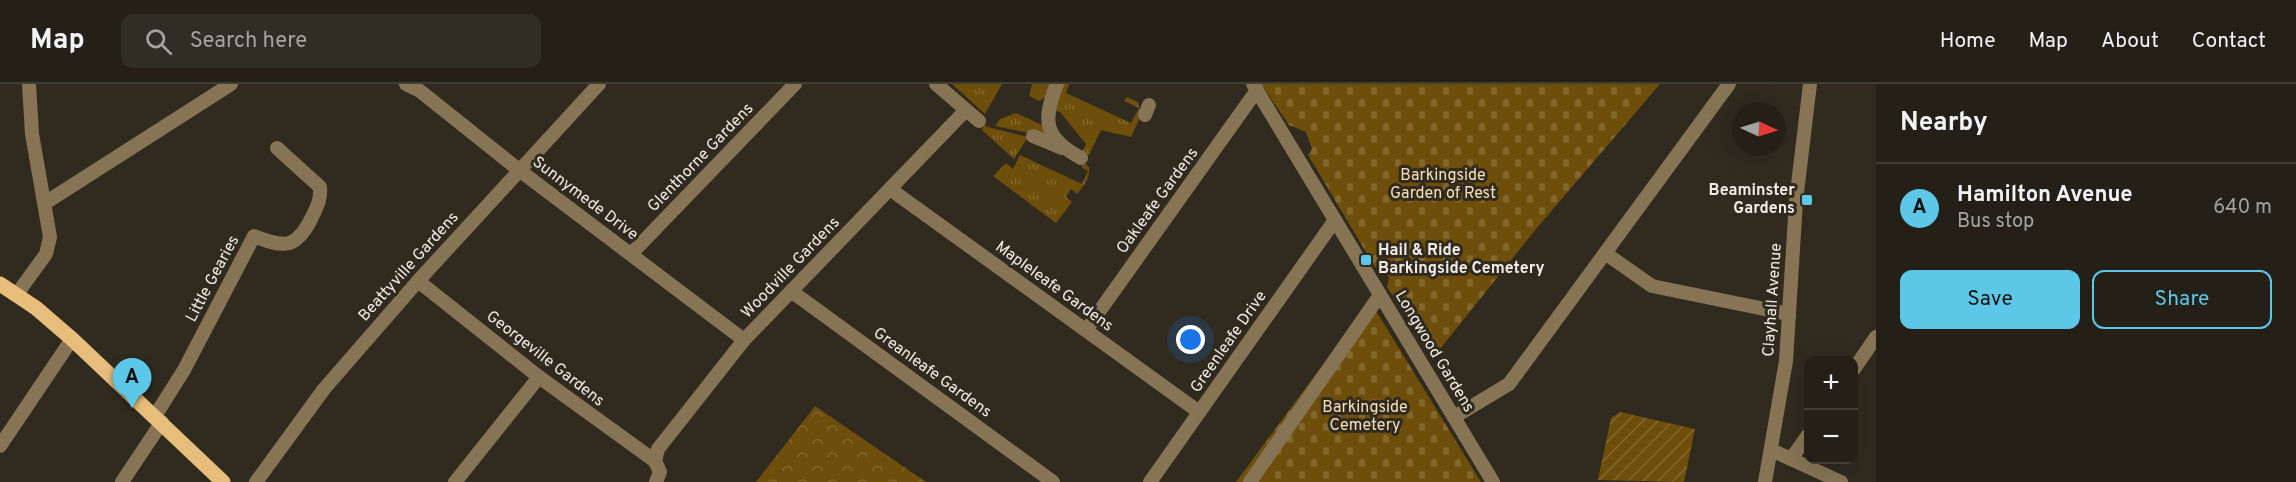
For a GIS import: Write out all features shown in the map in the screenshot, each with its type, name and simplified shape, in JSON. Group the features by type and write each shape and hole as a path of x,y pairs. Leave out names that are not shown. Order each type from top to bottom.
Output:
{"main road":[{"path":"0,284 17,294 72,339 223,482"}],"street":[{"path":"17,294 46,254 50,237 32,135 29,84"},
{"path":"45,202 231,84"},
{"name":"Sunnymede Drive","path":"406,84 420,92 744,340"},
{"name":"Beattyville Gardens","path":"256,482 324,389 418,280 599,84"},
{"name":"Glenthorne Gardens","path":"631,254 795,84"},
{"path":"936,84 979,121"},
{"path":"1056,84 1047,110 1049,126 1056,141 1067,150"},
{"path":"1454,417 1509,384 1729,84"},
{"name":"Clayhall Avenue","path":"1765,482 1786,361 1796,201 1810,84"},
{"name":"Longwood Gardens","path":"1255,87 1493,482"},
{"name":"Oakleafe Gardens","path":"1086,330 1255,87"},
{"name":"Woodville Gardens","path":"655,461 658,449 744,340 966,110"},
{"path":"1033,136 1081,158"},
{"name":"Little Gearies","path":"159,419 254,236 276,244 291,243 302,236 321,200 320,188 277,148"},
{"name":"Mapleleafe Gardens","path":"890,189 1199,412"},
{"name":"Greenleafe Drive","path":"1150,482 1335,220"},
{"path":"1605,253 1652,286 1789,314"},
{"name":"Georgeville Gardens","path":"418,280 539,377 655,461"},
{"name":"Greanleafe Gardens","path":"791,291 1053,482"},
{"path":"1250,482 1380,295"},
{"path":"1858,363 1876,337"},
{"path":"0,446 72,339"},
{"path":"455,482 539,377"},
{"path":"122,482 159,419"},
{"path":"1791,459 1804,442"},
{"path":"1771,450 1841,482"},
{"path":"655,461 660,472 656,482"}],"green space":[{"path":"952,84 1002,84 985,114"},
{"path":"1032,84 1052,84 1046,97 1039,101 1029,96"},
{"path":"1061,84 1069,84 1066,93 1131,123 1139,108 1124,101 1127,97 1138,102 1141,115 1131,137 1101,130 1089,155 1082,152 1086,144 1060,112 1051,110"},
{"name":"Barkingside Garden of Rest","path":"1261,84 1660,84 1536,229 1432,359 1387,287 1389,278 1383,269 1375,267 1308,155 1312,149 1306,132 1289,125"},
{"path":"1016,113 1042,125 1049,137 995,126 1000,119"},
{"path":"984,125 1028,137 1014,159 982,130"},
{"path":"1020,155 1082,184 1088,171 1081,167 1084,162 1089,167 1089,175 1084,185 1077,194 1071,189 1066,197 1072,202 1056,223 993,176 1006,163 1013,169"},
{"name":"Barkingside Cemetery","path":"1370,301 1481,482 1236,482"},
{"path":"815,406 926,482 756,482"},
{"path":"1620,412 1695,429 1684,482 1598,480 1611,418"}],"place":[{"name":"Beaminster Gardens","path":"1807,200"},
{"name":"Hail & Ride Barkingside Cemetery","path":"1366,260"},
{"name":"Hamilton Avenue","path":"132,408"}]}
